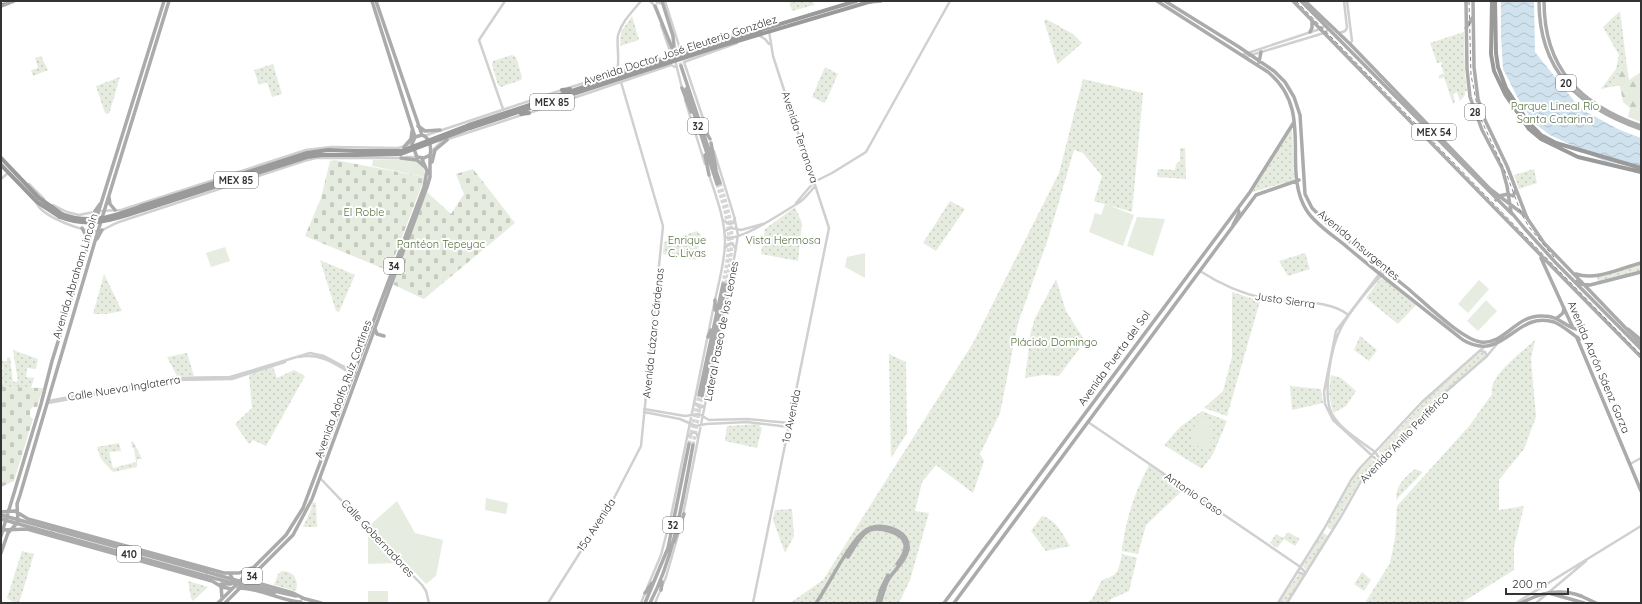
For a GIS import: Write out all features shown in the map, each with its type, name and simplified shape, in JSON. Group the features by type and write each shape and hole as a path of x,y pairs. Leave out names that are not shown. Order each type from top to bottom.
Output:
{"highway":[{"name":"Avenida Doctor José Eleuterio González","path":"503,113 588,90 713,46 856,1"},
{"path":"1492,1 1492,54 1497,79 1525,124 1536,135 1575,156 1590,161 1641,172"},
{"path":"1496,1 1496,53 1499,71 1506,88 1528,122 1541,135 1552,141 1641,168"},
{"name":"Avenida Doctor José Eleuterio González","path":"750,34 756,34 871,2"},
{"name":"Avenida Doctor José Eleuterio González","path":"143,208 167,198 303,154 400,151 503,113 583,87 633,73"},
{"path":"562,90 583,87"},
{"path":"558,104 588,90"},
{"path":"503,113 525,102"},
{"path":"503,113 529,113"},
{"path":"315,148 329,152"},
{"name":"Avenida Doctor José Eleuterio González","path":"61,215 82,219 99,220 164,204 294,160 329,152"},
{"path":"312,159 329,152"},
{"path":"1590,161 1581,156 1580,153 1596,154"},
{"name":"MEX 85","path":"1,158 43,202 61,215"},
{"name":"MEX 85","path":"1,166 37,202 61,215"},
{"path":"167,198 186,188"},
{"path":"164,204 190,198"}],"main road":[{"path":"1,6 14,1"},
{"path":"1,536 42,404 52,361 89,242 98,230 97,211 102,202 164,1"},
{"name":"Avenida Abraham Lincoln","path":"1,553 8,533 18,522 19,512 17,504 94,243 169,1"},
{"name":"34","path":"372,1 414,124 428,139 431,153"},
{"name":"34","path":"376,1 414,124 415,137"},
{"path":"659,6 674,47 673,36 663,1"},
{"name":"Avenida Doctor José Eleuterio González","path":"871,2 881,1"},
{"name":"Avenida Insurgentes","path":"1165,1 1249,54 1282,79 1296,100 1301,120 1303,178 1306,197 1312,208 1320,217 1411,292 1469,338 1480,342 1498,339 1516,324 1527,318 1543,316 1557,318 1574,329"},
{"name":"MEX 54","path":"1293,1 1515,231 1537,251"},
{"name":"MEX 54","path":"1301,1 1328,26 1339,33 1490,189 1527,218 1540,238 1641,344"},
{"name":"MEX 54","path":"1305,1 1641,349"},
{"name":"28","path":"1466,1 1467,69 1470,97 1482,130 1502,168 1511,212 1516,218"},
{"name":"28","path":"1472,1 1474,77 1480,105 1527,218"},
{"name":"20","path":"1539,1 1541,33 1552,63 1565,82 1581,98 1604,113 1641,127"},
{"name":"20","path":"1544,1 1545,29 1558,63 1578,90 1600,107 1641,127"},
{"name":"Avenida Insurgentes","path":"1158,2 1268,72 1282,86 1291,104 1301,199 1314,220 1380,275 1463,340 1473,345 1484,347"},
{"path":"1466,42 1473,39 1470,30 1466,29 1473,16"},
{"path":"1310,32 1312,28 1312,21"},
{"path":"1320,29 1328,26 1349,46 1351,45"},
{"path":"1540,26 1545,29 1541,33"},
{"path":"1259,62 1261,52"},
{"name":"32","path":"678,67 699,121 716,172 718,184 702,141 678,67"},
{"path":"682,88 702,141 709,175"},
{"path":"699,121 711,141 716,172"},
{"name":"Avenida Puerta del Sol","path":"945,602 1250,192 1294,122"},
{"path":"403,147 411,137 414,124 425,131 438,131"},
{"path":"423,135 415,137 412,142 417,157 422,159 431,153"},
{"path":"403,158 419,161 428,170 434,152 446,140"},
{"name":"Avenida Adolfo Ruíz Cortines","path":"218,603 286,535 300,514 311,489 353,373 424,187 431,153"},
{"path":"1297,158 1299,161 1302,159"},
{"name":"Avenida Adolfo Ruíz Cortines","path":"225,603 289,539 308,508 427,187 428,170 422,159"},
{"path":"1250,192 1256,196 1303,178"},
{"path":"106,187 112,186 108,181"},
{"path":"1496,200 1499,196 1508,194 1513,196 1516,189"},
{"path":"109,196 110,204 115,210"},
{"name":"Avenida Puerta del Sol","path":"952,603 965,588 1256,196"},
{"path":"1301,199 1306,197"},
{"path":"1233,226 1239,213 1238,208"},
{"path":"1511,212 1516,208"},
{"path":"1515,231 1517,226 1516,218"},
{"path":"82,228 89,242"},
{"path":"1515,231 1525,229"},
{"path":"1537,251 1641,357"},
{"name":"Avenida Aarón Sáenz Garza","path":"1537,251 1564,305 1641,486"},
{"path":"1575,274 1595,276 1641,263"},
{"path":"1195,265 1193,272 1195,274 1200,271"},
{"name":"Avenida Aarón Sáenz Garza","path":"1556,270 1552,271 1552,274 1574,329"},
{"path":"1565,272 1586,286 1641,272"},
{"path":"1595,276 1595,281 1597,284"},
{"path":"714,324 701,395 724,284"},
{"path":"1594,295 1593,289 1597,284"},
{"path":"1174,293 1178,291 1180,293 1178,301"},
{"path":"1406,295 1411,292"},
{"path":"1413,301 1416,296"},
{"path":"715,300 720,324 718,339"},
{"path":"708,337 727,300"},
{"path":"1602,303 1608,307 1641,340"},
{"path":"1557,318 1563,314 1564,305"},
{"path":"1484,347 1497,344 1520,327 1537,321 1557,324 1578,338"},
{"path":"1153,334 1156,326 1152,325 1156,322 1160,324"},
{"path":"375,329 377,334 384,336"},
{"path":"1124,374 1121,371 1121,368 1130,353"},
{"path":"1063,455 1060,456 1058,454 1065,441"},
{"name":"32","path":"645,603 655,581 669,541 691,444 671,546 663,574 650,603"},
{"name":"Avenida Aarón Sáenz Garza","path":"1631,463 1641,491"},
{"path":"1047,464 1053,464 1047,476"},
{"path":"308,508 307,506 311,489"},
{"path":"1,512 19,512 39,522 230,574 243,572 253,567"},
{"path":"289,539 301,519 300,514"},
{"path":"671,546 676,539 684,514"},
{"name":"410","path":"1,515 52,531 303,601 321,603"},
{"path":"669,541 672,520 671,516"},
{"name":"410","path":"1,519 52,531"},
{"path":"29,530 32,528 33,520"},
{"path":"37,532 34,527 35,524 39,522"},
{"path":"818,603 857,538 870,528 881,526 889,527 902,534 908,545 908,550 903,560 888,579 879,603"},
{"path":"2,529 11,530 21,528 158,566 232,589 240,588 291,601 303,601"},
{"path":"77,538 101,539"},
{"path":"77,538 96,549"},
{"path":"250,590 247,582 249,575 268,553"},
{"path":"155,554 184,568"},
{"path":"158,566 184,568"},
{"path":"219,584 231,584 233,580 230,574"},
{"path":"661,590 663,574"},
{"path":"252,577 254,582 293,593 303,601"},
{"path":"645,593 655,581"},
{"path":"219,584 222,600"},
{"path":"258,592 260,584"},
{"path":"950,595 955,595 965,588"},
{"path":"1522,603 1538,595 1552,592 1565,592 1596,603"},
{"path":"1548,593 1584,603"},
{"path":"1525,603 1539,597 1552,594 1568,594 1581,597 1591,603"},
{"path":"945,602 950,600 952,603"}],"street":[{"path":"503,113 497,89 480,40 505,1"},
{"path":"612,74 618,70 618,36 626,18 641,1"},
{"path":"650,1 659,6"},
{"path":"525,102 669,56 670,53 659,6 654,1"},
{"path":"663,1 681,52"},
{"path":"725,237 732,239 738,235 759,228 796,203 816,183 866,152 950,1"},
{"path":"1345,1 1352,41 1351,45"},
{"path":"1249,54 1261,52 1324,33 1328,26"},
{"path":"1339,33 1345,32 1349,28"},
{"path":"1243,56 1320,29"},
{"name":"Avenida Terranova","path":"769,30 770,47"},
{"path":"438,131 434,136 435,139 437,141 446,140 567,101 666,66 671,65 678,67 676,56 681,52 744,31 750,34"},
{"name":"Lateral Paseo de los Leones","path":"655,603 675,551 684,514 704,418 718,339 737,251 738,235 734,216 711,141 684,64 685,61 745,40 750,34"},
{"name":"Avenida Terranova","path":"756,34 765,39 770,47 816,183 828,228"},
{"path":"662,58 662,63 666,66"},
{"path":"651,62 656,66 654,71"},
{"name":"Lateral Paseo de los Leones","path":"641,603 661,555 671,516 725,249 723,219 682,88 678,67"},
{"name":"Avenida Lázaro Cárdenas","path":"621,82 663,226 641,446"},
{"name":"Avenida Doctor José Eleuterio González","path":"423,135 484,115 503,113"},
{"path":"431,153 442,141"},
{"path":"20,179 25,181 46,201 62,210 79,215 97,211 115,210 315,148 403,147 412,142"},
{"path":"403,147 405,152 403,158"},
{"path":"37,202 40,208 51,216 82,228 98,230 114,223 312,159 417,157"},
{"path":"1,179 8,173"},
{"path":"723,219 727,224 731,224 734,221 734,216"},
{"path":"725,232 731,228 738,230 763,224"},
{"name":"1a Avenida","path":"753,603 828,228"},
{"path":"725,249 732,243 736,245 737,251"},
{"path":"1379,460 1374,453 1340,424 1332,413 1328,400 1328,380 1340,328 1348,315 1384,270"},
{"name":"Justo Sierra","path":"1200,271 1231,288 1250,294 1281,301 1333,306 1348,315"},
{"name":"Avenida Anillo Periférico","path":"1287,603 1329,536 1361,480 1433,403 1487,356 1497,344"},
{"name":"Avenida Anillo Periférico","path":"1278,603 1326,527 1353,476 1422,402 1484,347"},
{"path":"1480,351 1485,352 1487,356"},
{"name":"Calle Nueva Inglaterra","path":"48,402 173,378 229,377 310,353 324,356 358,375"},
{"path":"694,402 700,408 706,404"},
{"path":"644,410 691,416 699,414 704,418 725,420 761,419 789,425"},
{"path":"644,410 690,422 696,426 702,424 747,422 789,425"},
{"name":"Antonio Caso","path":"1088,421 1301,567 1306,573"},
{"path":"687,438 694,432 698,436 699,441"},
{"name":"15a Avenida","path":"548,603 612,502 641,446"},
{"path":"1374,453 1379,460"},
{"path":"1631,463 1641,458"},
{"name":"Calle Gobernadores","path":"320,478 422,585 427,593 429,603"},
{"path":"1516,603 1641,526"},
{"path":"1326,527 1328,531 1332,531"},
{"path":"1323,532 1326,532 1329,536"},
{"path":"1536,603 1589,558"},
{"path":"1298,572 1306,573"},
{"path":"1556,578 1560,579 1561,582"},
{"path":"1543,587 1544,592 1548,593"}],"green space":[{"path":"789,1 813,1 814,5 792,11"},
{"path":"1620,11 1626,59 1618,75 1613,80 1615,86 1601,89 1616,69 1619,55 1603,27"},
{"path":"632,16 639,40 620,46 621,32"},
{"path":"1046,19 1073,34 1082,43 1058,64 1044,21"},
{"path":"1464,32 1467,91 1465,91 1465,95 1460,101 1457,92 1453,94 1455,101 1453,104 1444,77 1439,79 1439,75 1444,74 1442,64 1441,62 1437,63 1430,43"},
{"path":"512,55 516,57 522,77 521,80 501,87 498,85 492,65 493,61"},
{"path":"41,56 48,70 33,76 31,70 38,68 35,58"},
{"path":"1626,59 1629,80 1641,72 1641,122 1628,117 1630,108 1623,102 1620,86 1615,86 1613,80 1618,75"},
{"path":"273,64 282,94 272,97 267,82 259,85 254,70"},
{"path":"825,67 838,74 825,103 812,97"},
{"path":"120,77 109,114 105,113 96,86"},
{"path":"1083,79 1143,93 1132,212 1094,201 1102,176 1083,153 1074,150 1048,239 1018,323 1000,413 980,454 984,461 973,493 936,465 922,482 915,511 929,513 910,580 899,603 790,603 823,580 973,343 1059,173"},
{"path":"1292,127 1294,180 1253,192 1253,191"},
{"path":"1180,148 1185,148 1186,179 1157,177 1158,169 1175,170 1176,164 1180,161"},
{"path":"415,159 423,166 425,177 372,166 373,160"},
{"name":"El Roble","path":"335,160 425,177 389,271 305,236 321,198 330,161"},
{"name":"Pantéon Tepeyac","path":"473,169 515,223 424,299 392,284 427,192 451,214 464,194 456,174"},
{"path":"1534,169 1537,183 1519,189 1514,175"},
{"path":"950,201 965,209 936,251 923,243"},
{"path":"1105,204 1134,215 1123,246 1089,232 1095,213 1101,215"},
{"name":"Vista Hermosa","path":"795,207 802,223 798,261 761,254 765,229"},
{"path":"1137,217 1165,219 1153,256 1127,246"},
{"name":"Enrique C. Livas","path":"697,231 701,235 696,260 663,254 664,242"},
{"path":"225,247 230,261 211,267 206,253"},
{"path":"865,253 865,278 845,267 847,257"},
{"path":"1305,253 1310,269 1288,276 1279,261"},
{"path":"320,260 355,275 339,312 336,311"},
{"path":"1641,264 1641,271 1598,282 1597,276"},
{"path":"104,274 122,311 106,314 93,314"},
{"name":"Plácido Domingo","path":"1056,279 1066,311 1085,341 1059,376 1043,375 1025,378 1031,331 1035,318"},
{"path":"1380,279 1383,279 1416,305 1398,324 1366,298"},
{"path":"1479,280 1489,289 1468,313 1458,304"},
{"path":"1232,292 1260,301 1227,416 1204,408 1223,391 1232,357"},
{"path":"1486,300 1497,311 1478,331 1467,321"},
{"path":"1360,336 1377,350 1369,361 1354,350"},
{"path":"1535,340 1531,359 1536,417 1524,449 1499,480 1499,510 1524,506 1514,547 1514,570 1461,603 1365,603 1390,563 1395,538 1397,506 1470,425 1492,394 1492,387 1501,372 1515,357"},
{"path":"13,350 38,359 36,369 27,368 26,377 34,378 31,388 1,387 1,371 3,369 1,361 7,361 7,358 10,357 13,382 18,381"},
{"path":"187,353 194,376 177,376 167,357"},
{"path":"1479,353 1484,353 1486,356 1435,400 1383,454 1379,454 1379,450 1427,399"},
{"path":"889,354 906,362 907,433 891,458"},
{"path":"273,367 277,378 294,370 305,376 266,446 253,440 249,444 235,424 252,408 249,375"},
{"path":"1331,375 1341,378 1356,391 1346,406 1333,413 1329,393"},
{"path":"1290,386 1321,389 1323,403 1292,410"},
{"path":"1,387 43,388 37,407 33,407 30,410 30,416 33,419 14,481 1,487"},
{"path":"1202,411 1227,421 1213,454 1202,469 1164,445 1180,427"},
{"path":"1201,417 1213,421 1209,429 1215,434 1206,450 1202,449 1191,441 1193,429"},
{"path":"758,424 762,428 757,448 725,441 727,426"},
{"path":"133,441 142,459 137,459 137,467 113,472 101,459 97,447 119,443 121,451 109,452 113,468 136,462 134,448 132,448 131,442"},
{"path":"1371,458 1376,463 1362,477 1332,529 1329,529 1327,526 1354,477"},
{"path":"1149,465 1184,489 1146,525 1138,554 1122,551 1126,527 1132,506 1139,485"},
{"path":"1415,469 1423,472 1396,500 1397,490 1401,482"},
{"path":"486,498 508,503 506,514 485,510"},
{"path":"397,501 415,533 443,540 436,576 426,584 370,525"},
{"path":"312,502 316,503 317,527 303,527 311,510"},
{"path":"792,509 794,536 785,553 773,520 775,510"},
{"path":"1042,516 1055,524 1062,532 1070,546 1046,551 1031,531"},
{"path":"368,532 396,563 368,564"},
{"path":"1288,532 1300,539 1295,546 1284,539 1277,548 1270,543 1276,534 1283,538"},
{"path":"1323,533 1328,536 1307,569 1305,569 1303,566"},
{"path":"22,551 34,554 19,603 14,603 7,598"},
{"path":"1122,554 1137,558 1129,591 1111,599 1109,603 1088,603 1092,599 1102,580 1115,574 1119,568"},
{"path":"282,571 286,571 295,577 297,583 296,591 274,585 278,574"},
{"path":"1362,572 1371,580 1364,591 1354,584"},
{"path":"1299,573 1304,576 1286,603 1279,603"},
{"path":"188,581 208,587 193,601 191,598"},
{"path":"368,591 388,591 388,603 368,603"}],"water":[{"name":"Parque Lineal Río Santa Catarina","path":"1501,1 1534,1 1535,52 1575,102 1586,112 1620,130 1641,138 1641,168 1604,161 1550,135 1534,123 1520,102 1503,69"}],"tunnel":[{"path":"657,1 659,6"},
{"path":"660,1 662,6"},
{"path":"675,47 681,66"},
{"path":"720,183 728,211 732,233 731,256 726,285"},
{"path":"717,184 725,212 729,234 728,256 723,284"},
{"path":"689,444 699,395"},
{"path":"693,445 702,396"}],"railway":[{"path":"1,4 10,1"},
{"path":"1296,1 1641,355"},
{"path":"1469,1 1471,75 1479,115 1508,178 1521,213 1529,227 1554,257"}]}
